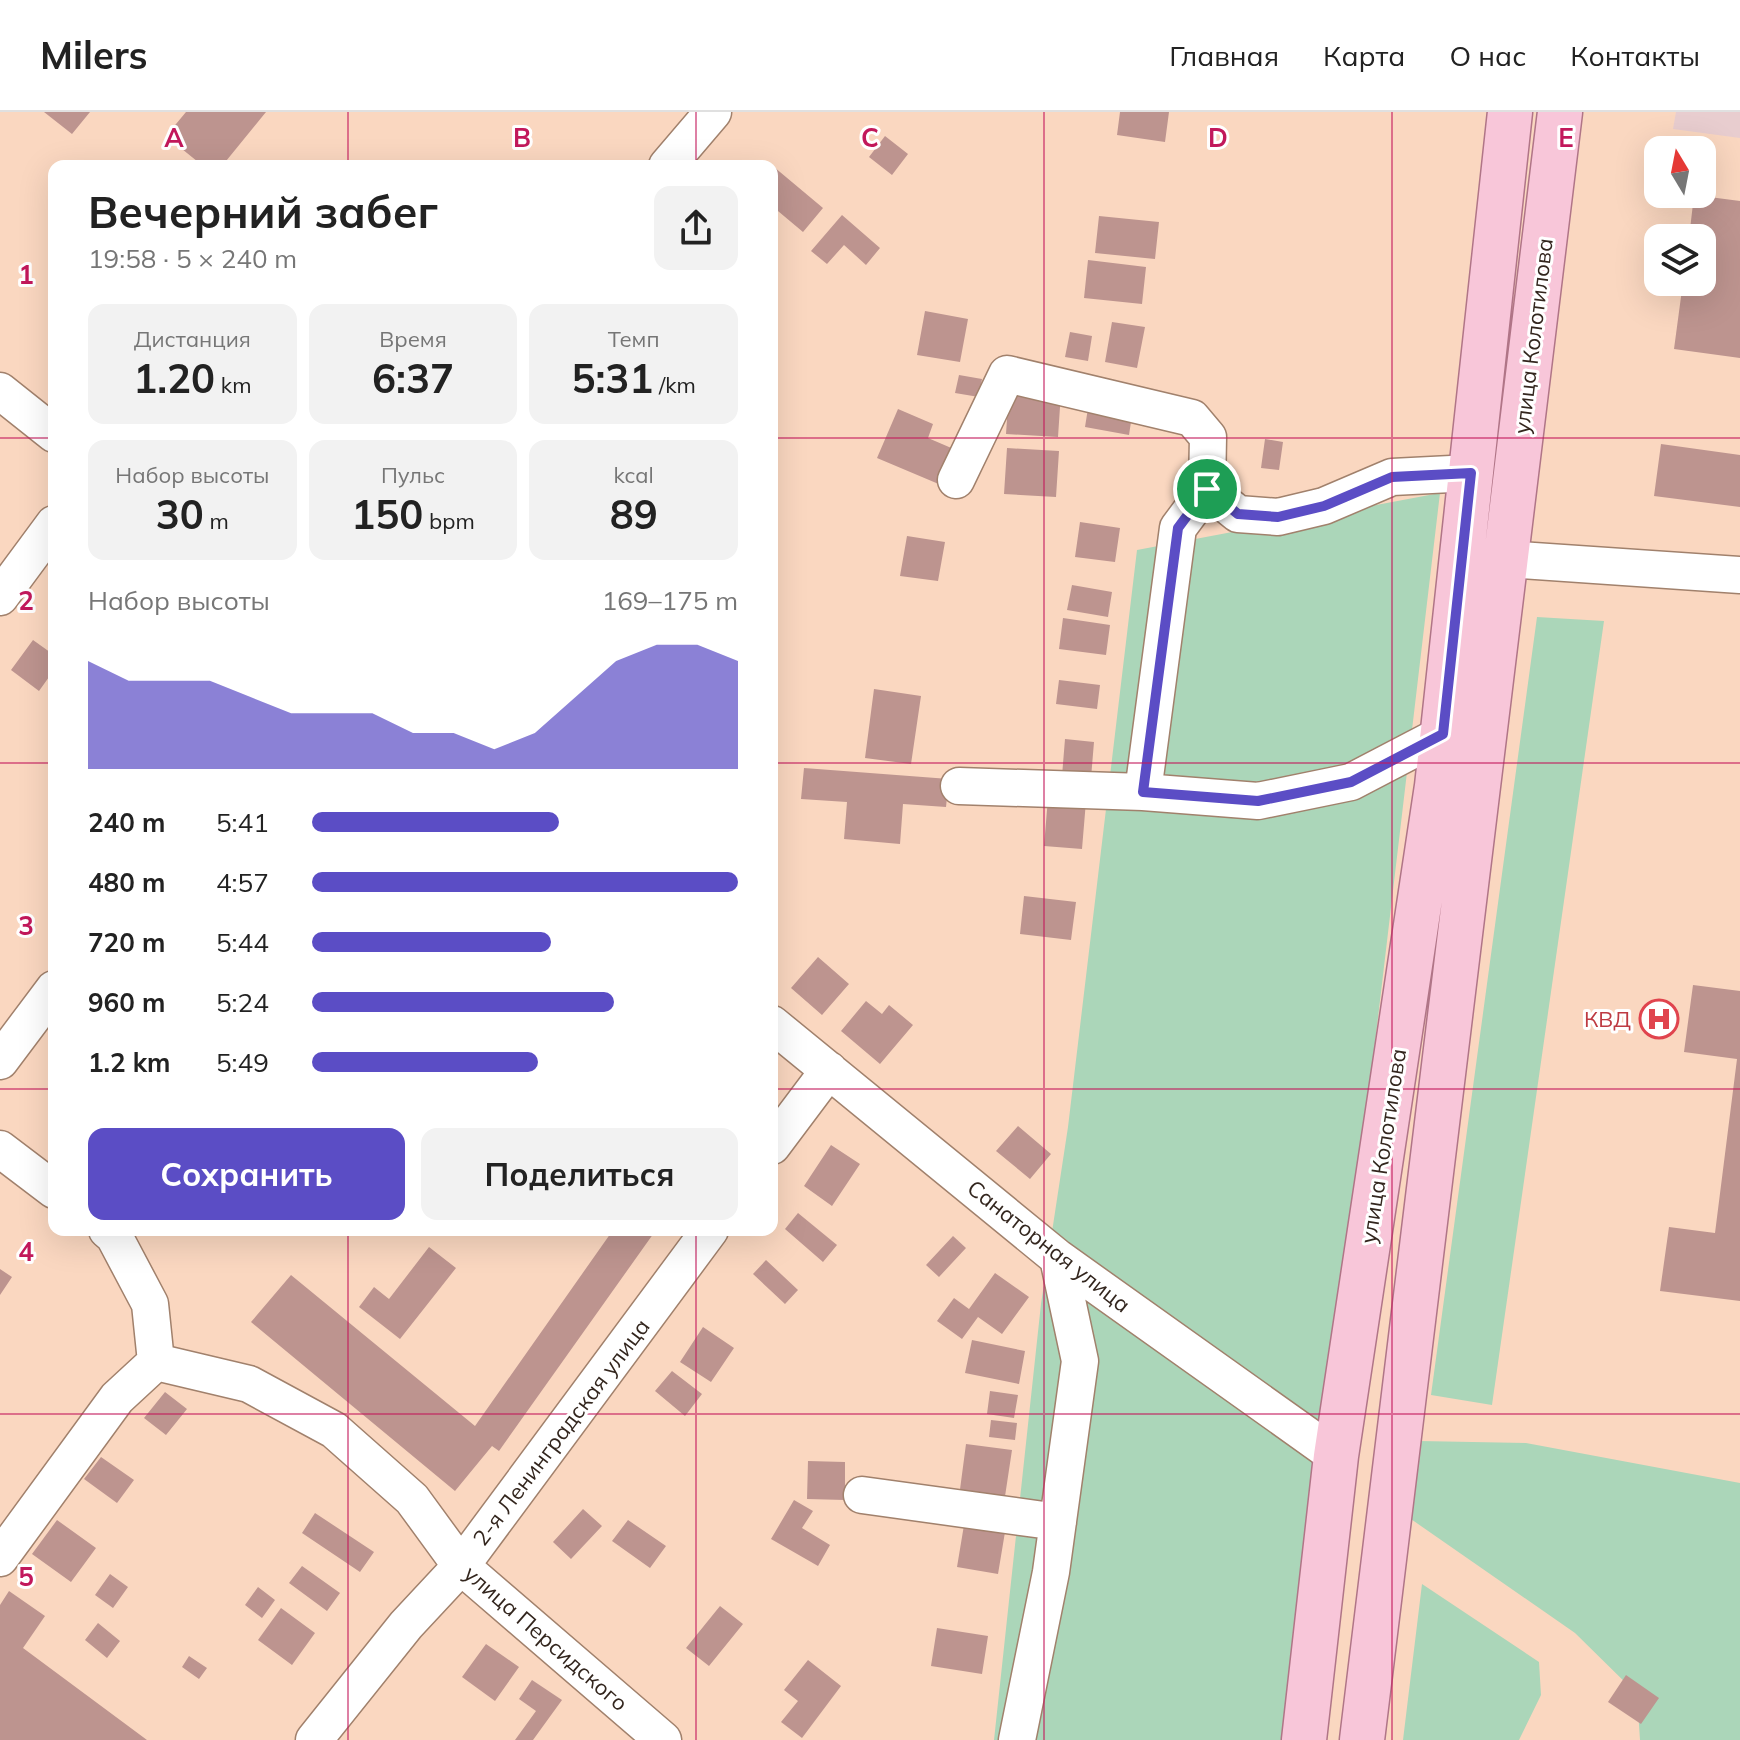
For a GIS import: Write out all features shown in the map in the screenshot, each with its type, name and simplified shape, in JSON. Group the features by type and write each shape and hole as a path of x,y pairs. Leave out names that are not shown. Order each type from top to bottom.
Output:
{"main road":[{"name":"улица Колотилова","path":"1304,1740 1336,1456 1443,734 1510,112"},
{"name":"улица Колотилова","path":"1362,1740 1560,112"},
{"path":"1462,552 1505,559"}],"street":[{"path":"672,160 713,112"},
{"path":"956,480 1007,374 1192,418 1208,437 1207,489 1178,528 1143,792"},
{"path":"0,391 48,429"},
{"path":"1207,489 1238,514 1278,517 1324,506 1392,477 1471,473"},
{"path":"0,597 48,532"},
{"path":"1505,559 1740,575"},
{"path":"959,786 1143,792 1258,801 1351,782 1443,734"},
{"path":"0,1061 48,997"},
{"name":"Санаторная улица","path":"778,1029 1058,1258 1336,1456"},
{"path":"778,1138 829,1070"},
{"path":"0,1149 48,1185"},
{"path":"0,1558 117,1398 156,1362 150,1304 114,1236"},
{"name":"2-я Ленинградская улица","path":"314,1740 406,1625 461,1566 706,1236"},
{"path":"1017,1740 1058,1522 1080,1361 1058,1258"},
{"name":"улица Персидского","path":"156,1362 249,1384 334,1430 412,1499 461,1566 663,1740"},
{"path":"862,1495 1058,1522"}],"shaded area":[{"path":"1676,112 1740,112 1740,138 1673,129"}],"green space":[{"path":"1440,493 1331,1415 1287,1740 994,1740 1041,1304 1068,1127 1137,550"},
{"path":"1537,617 1604,621 1492,1405 1431,1395"},
{"path":"1419,1441 1526,1443 1740,1483 1740,1740 1640,1740 1637,1694 1575,1633 1408,1517"},
{"path":"1422,1584 1539,1662 1541,1695 1519,1740 1403,1740"}],"building":[{"path":"44,112 90,112 72,134"},
{"path":"186,112 266,112 227,160 196,160 166,136"},
{"path":"1120,112 1169,112 1165,142 1117,135"},
{"path":"885,136 908,154 892,175 869,157"},
{"path":"778,170 823,208 803,232 778,211"},
{"path":"1716,198 1740,201 1740,358 1674,349 1681,296 1716,296 1716,224 1691,224 1692,208 1716,208"},
{"path":"842,215 880,248 866,265 844,245 827,264 811,251"},
{"path":"1099,216 1159,222 1155,259 1095,253"},
{"path":"1088,260 1146,267 1142,304 1084,298"},
{"path":"925,311 968,319 960,362 917,355"},
{"path":"1112,322 1145,327 1137,368 1105,362"},
{"path":"1070,332 1092,336 1088,361 1065,357"},
{"path":"959,375 982,379 979,397 955,393"},
{"path":"1009,389 1061,392 1058,437 1006,434"},
{"path":"1089,402 1133,409 1129,435 1085,427"},
{"path":"898,409 933,424 928,438 956,450 941,485 877,458"},
{"path":"1265,439 1283,442 1279,470 1261,468"},
{"path":"1661,444 1740,455 1740,507 1654,496"},
{"path":"1007,448 1059,451 1056,497 1004,494"},
{"path":"1080,522 1120,528 1115,562 1075,557"},
{"path":"907,536 945,542 938,581 900,576"},
{"path":"1072,585 1112,592 1108,617 1067,610"},
{"path":"1063,618 1110,625 1106,655 1059,649"},
{"path":"33,640 48,651 48,678 39,691 11,670"},
{"path":"1059,680 1100,685 1097,709 1056,704"},
{"path":"874,689 921,696 911,764 865,758"},
{"path":"1065,739 1094,742 1091,778 1062,776"},
{"path":"804,768 949,779 946,807 903,804 900,844 844,839 847,802 801,799"},
{"path":"1048,798 1086,801 1082,849 1044,846"},
{"path":"1024,896 1076,902 1071,940 1020,934"},
{"path":"818,957 849,984 822,1015 791,988"},
{"path":"1693,985 1740,991 1740,1301 1660,1291 1669,1227 1715,1233 1737,1059 1684,1052"},
{"path":"866,1001 882,1014 889,1005 913,1025 880,1064 841,1031"},
{"path":"1018,1126 1051,1154 1030,1179 996,1151"},
{"path":"831,1145 860,1164 832,1206 804,1186"},
{"path":"798,1213 837,1245 823,1262 785,1229"},
{"path":"609,1236 652,1236 499,1451 492,1446 455,1491 251,1322 291,1275 475,1426"},
{"path":"953,1236 966,1248 939,1277 926,1265"},
{"path":"429,1247 456,1268 400,1339 359,1307 374,1287 389,1299"},
{"path":"766,1260 798,1290 785,1304 753,1274"},
{"path":"0,1269 12,1277 0,1295"},
{"path":"995,1273 1029,1297 1002,1334 978,1317 962,1339 937,1321 954,1298 969,1309"},
{"path":"703,1327 734,1348 711,1382 680,1362"},
{"path":"972,1340 1025,1351 1019,1384 965,1373"},
{"path":"672,1371 702,1394 685,1416 655,1391"},
{"path":"990,1391 1018,1395 1014,1418 987,1414"},
{"path":"165,1392 187,1409 166,1435 144,1418"},
{"path":"991,1420 1017,1423 1015,1440 989,1437"},
{"path":"966,1444 1012,1450 1004,1503 959,1497"},
{"path":"101,1457 134,1480 117,1503 84,1479"},
{"path":"808,1461 845,1462 845,1500 807,1499"},
{"path":"794,1500 813,1511 802,1528 830,1545 818,1566 771,1539"},
{"path":"583,1509 602,1526 571,1559 553,1542"},
{"path":"315,1513 374,1552 360,1572 302,1533"},
{"path":"57,1520 96,1548 71,1582 32,1554"},
{"path":"628,1520 666,1546 650,1568 612,1541"},
{"path":"964,1525 1005,1532 998,1574 957,1567"},
{"path":"302,1566 340,1593 327,1611 289,1583"},
{"path":"110,1574 128,1587 113,1608 95,1595"},
{"path":"258,1587 275,1600 262,1618 245,1605"},
{"path":"9,1591 45,1616 23,1648 147,1740 0,1740 0,1605"},
{"path":"720,1606 743,1624 709,1666 686,1648"},
{"path":"281,1608 315,1633 292,1665 258,1640"},
{"path":"98,1623 120,1641 107,1658 85,1640"},
{"path":"937,1628 988,1636 982,1674 931,1666"},
{"path":"486,1644 519,1667 495,1701 462,1677"},
{"path":"189,1656 207,1668 199,1679 182,1667"},
{"path":"808,1660 841,1686 802,1738 781,1722 798,1701 784,1690"},
{"path":"1626,1675 1659,1698 1641,1724 1608,1702"},
{"path":"532,1680 562,1700 533,1740 515,1740 536,1711 519,1699"}],"place":[{"name":"КВД","path":"1659,1019"}],"route":[{"path":"1471,473 1443,734 1351,782 1258,801 1143,792 1178,528 1207,489 1238,514 1278,517 1324,506 1392,477 1471,473"}]}
